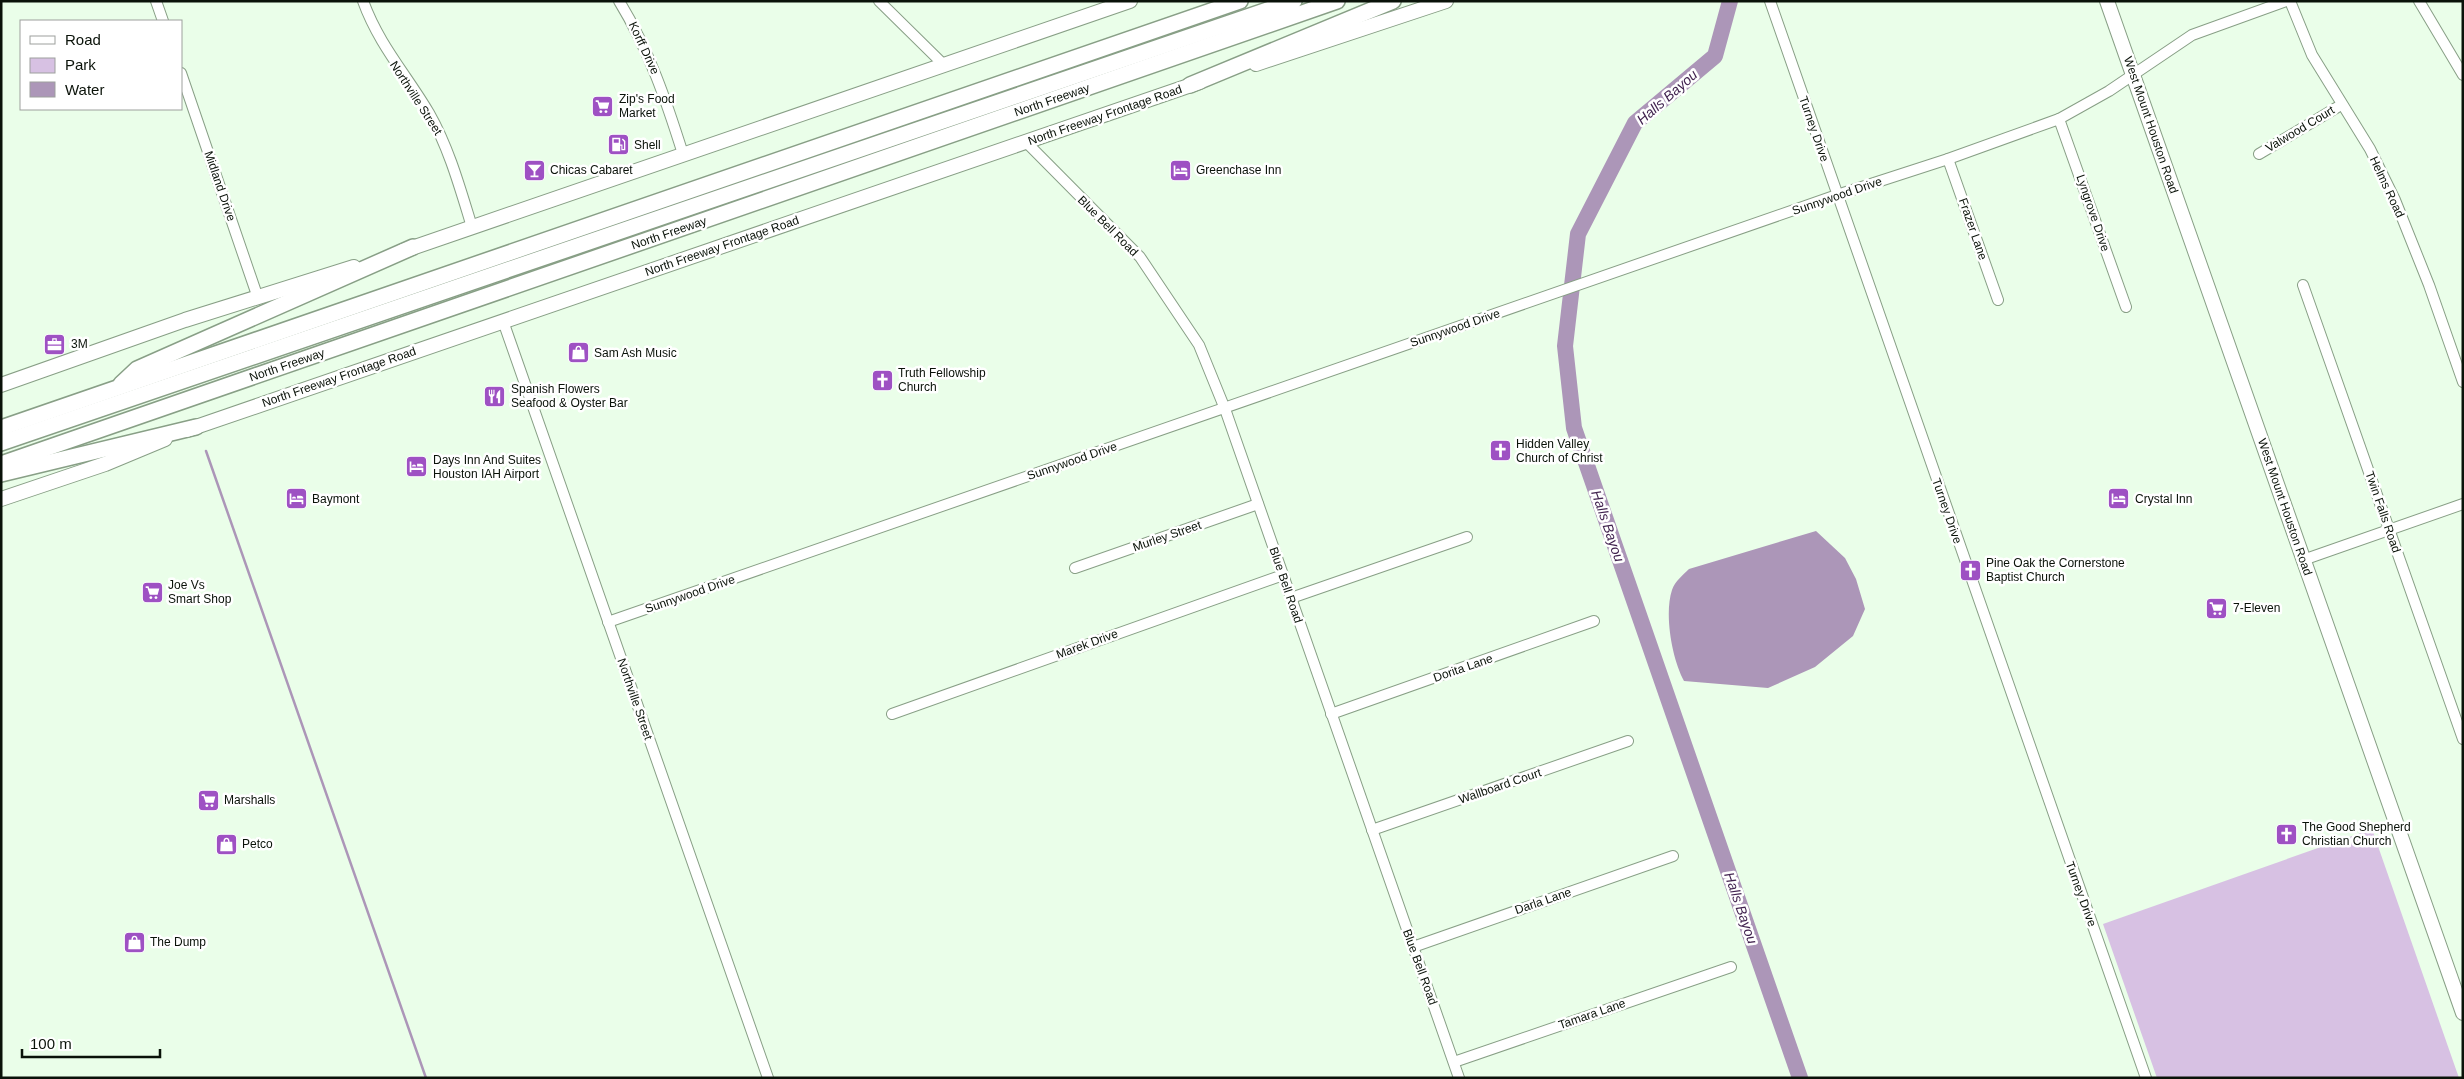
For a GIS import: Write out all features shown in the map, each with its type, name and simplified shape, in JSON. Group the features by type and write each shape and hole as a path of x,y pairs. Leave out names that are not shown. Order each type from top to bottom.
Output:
{"highway":[{"path":"1,428 1240,1"},
{"name":"North Freeway","path":"1,443 1294,1"},
{"name":"North Freeway","path":"1,464 1337,1"},
{"path":"1190,86 1393,1"},
{"path":"117,388 136,369 413,247"},
{"path":"1,474 196,426"}],"main road":[{"path":"1,385 185,320 413,247 944,65 1114,4 1130,1"},
{"name":"North Freeway Frontage Road","path":"1,499 105,464 196,426 1190,86 1446,1"},
{"name":"West Mount Houston Road","path":"2107,1 2463,1013"}],"street":[{"path":"156,1 163,20"},
{"name":"Northville Street","path":"363,1 375,31 388,55 428,112 443,140 472,226"},
{"name":"Korff Drive","path":"619,1 643,41 653,64 683,154"},
{"path":"879,1 944,65"},
{"name":"Turney Drive","path":"1770,1 2146,1078"},
{"name":"Sunnywood Drive","path":"608,622 2060,119 2109,91 2192,35 2286,1"},
{"name":"Helms Road","path":"2290,1 2312,55 2341,105 2370,149 2395,200 2429,285 2463,382"},
{"path":"2419,1 2463,76"},
{"name":"Midland Drive","path":"182,76 258,298"},
{"name":"Valwood Court","path":"2259,154 2341,105"},
{"name":"Lyngrove Drive","path":"2060,119 2126,307"},
{"name":"Blue Bell Road","path":"1026,142 1140,257 1199,345 1225,409 1459,1078"},
{"name":"Frazer Lane","path":"1948,159 1998,300"},
{"name":"Twin Falls Road","path":"2303,285 2463,739"},
{"name":"Northville Street","path":"503,321 768,1078"},
{"name":"Murley Street","path":"1075,568 1258,504"},
{"path":"2303,560 2463,504"},
{"path":"1291,598 1467,537"},
{"name":"Marek Drive","path":"892,714 1282,575"},
{"name":"Dorita Lane","path":"1331,714 1594,621"},
{"name":"Wallboard Court","path":"1372,830 1628,741"},
{"name":"Darla Lane","path":"1413,947 1673,856"},
{"name":"Tamara Lane","path":"1454,1062 1731,967"}],"green space":[{"path":"2372,829 2459,1078 2157,1078 2103,924"}],"water":[{"path":"1816,531 1845,558 1856,579 1865,609 1853,636 1815,667 1768,688 1684,681 1676,661 1669,624 1672,590 1679,578 1689,569"}],"waterway":[{"name":"Halls Bayou","path":"1730,1 1715,56 1635,123 1578,234 1565,346 1574,428 1800,1078"},
{"path":"206,451 426,1078"}],"place":[{"name":"Zip's Food Market","path":"603,106"},
{"name":"Shell","path":"618,145"},
{"name":"Chicas Cabaret","path":"534,170"},
{"name":"Greenchase Inn","path":"1180,170"},
{"name":"3M","path":"55,344"},
{"name":"Sam Ash Music","path":"578,353"},
{"name":"Truth Fellowship Church","path":"882,380"},
{"name":"Spanish Flowers Seafood & Oyster Bar","path":"495,396"},
{"name":"Hidden Valley Church of Christ","path":"1500,451"},
{"name":"Days Inn And Suites Houston IAH Airport","path":"417,467"},
{"name":"Baymont","path":"296,499"},
{"name":"Crystal Inn","path":"2119,499"},
{"name":"Pine Oak the Cornerstone Baptist Church","path":"1970,570"},
{"name":"Joe Vs Smart Shop","path":"152,592"},
{"name":"7-Eleven","path":"2217,608"},
{"name":"Marshalls","path":"208,800"},
{"name":"The Good Shepherd Christian Church","path":"2286,834"},
{"name":"Petco","path":"226,844"},
{"name":"The Dump","path":"134,942"}]}
